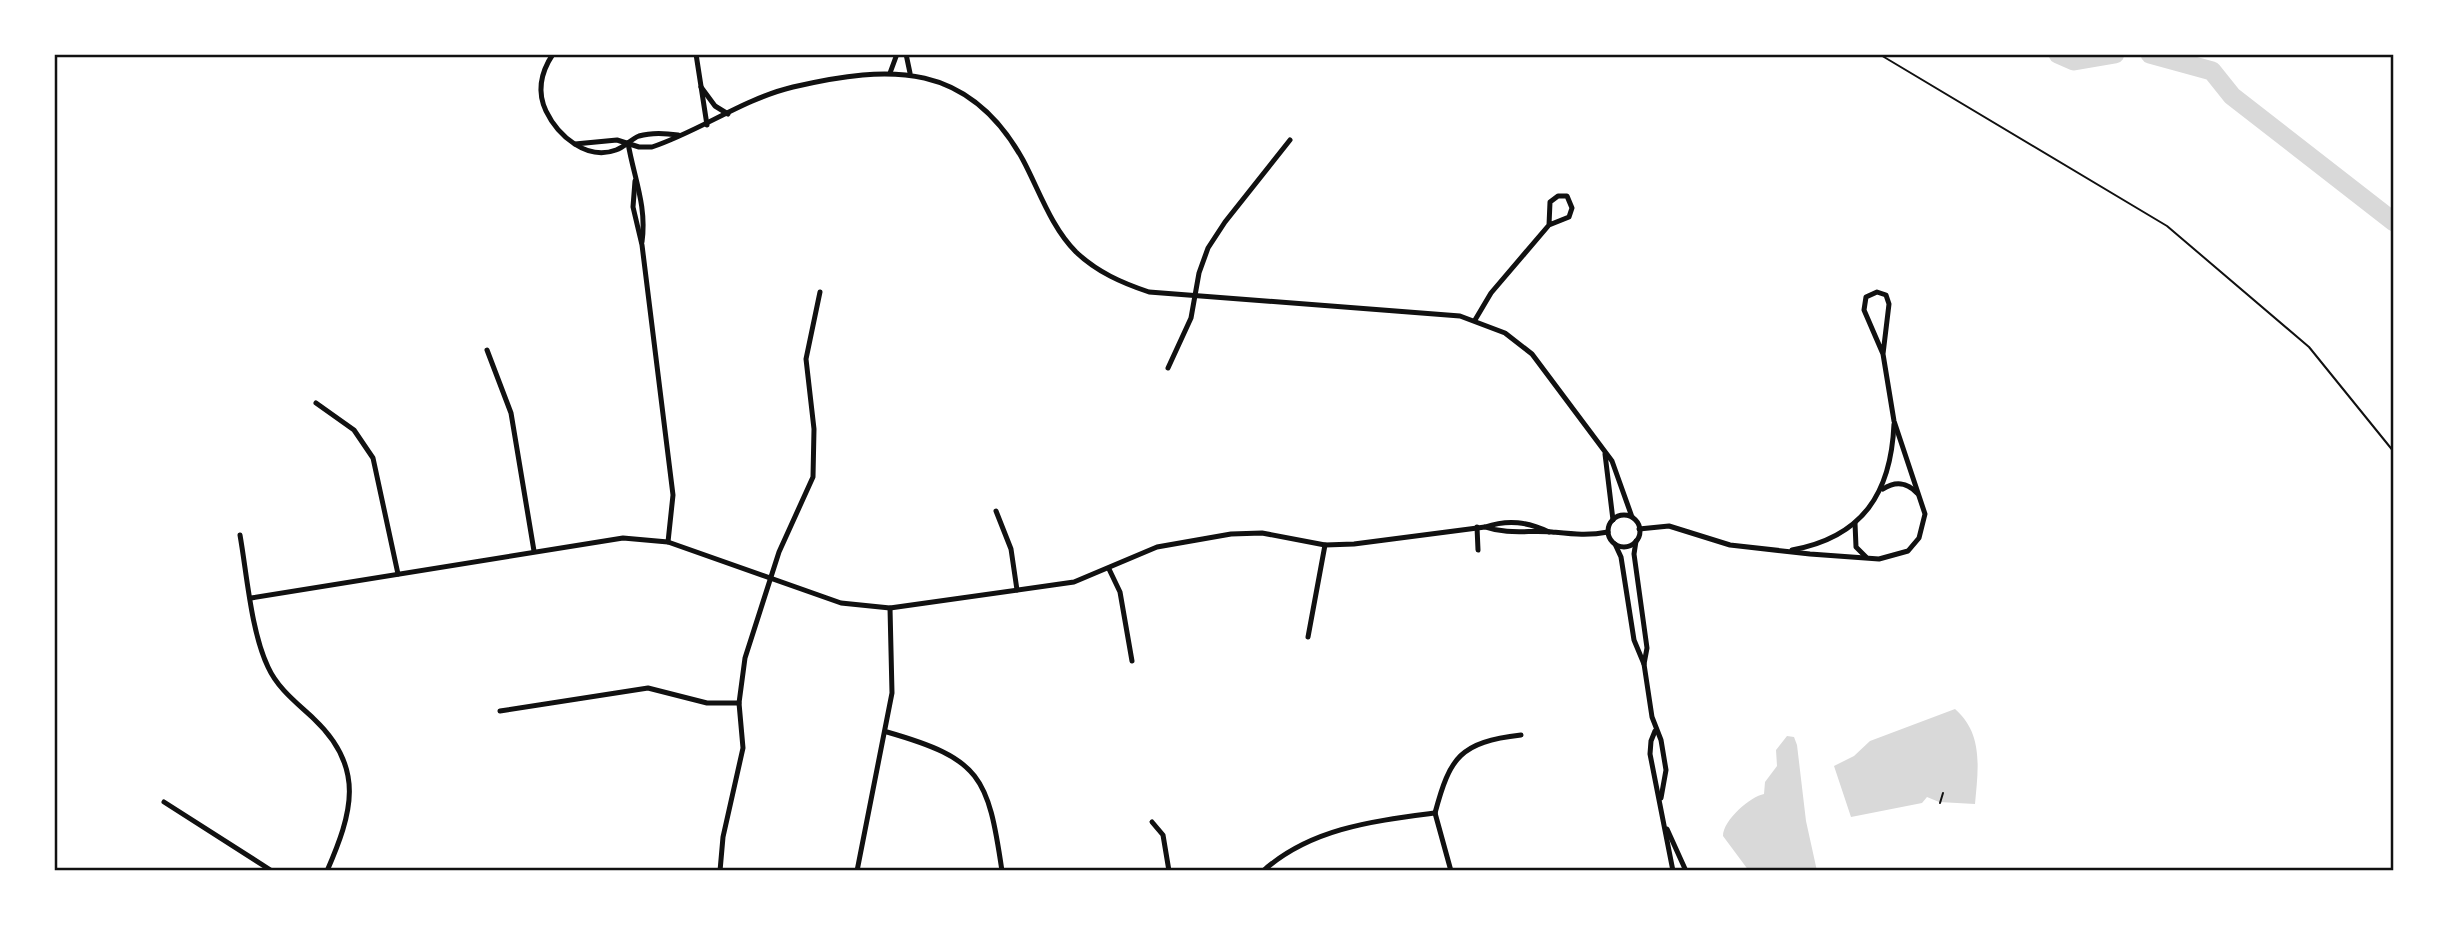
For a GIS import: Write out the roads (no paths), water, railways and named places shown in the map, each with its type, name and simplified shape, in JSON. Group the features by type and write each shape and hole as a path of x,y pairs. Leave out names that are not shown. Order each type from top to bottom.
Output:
{"street":[{"path":"552,54 542,75 542,99 555,126 575,144 589,152 607,152 618,150 650,134 679,135"},
{"path":"696,54 700,100 706,125"},
{"path":"890,73 897,54"},
{"path":"906,54 910,74"},
{"path":"575,144 608,140 639,148 652,147 706,125 776,91 890,73 936,79 955,88 996,119 1023,161 1058,229 1075,251 1096,269 1121,283 1149,292 1443,314 1475,320 1505,333 1532,354 1618,470 1632,517 1639,529 1634,554 1647,648 1644,664"},
{"path":"701,88 715,106 728,114"},
{"path":"1168,368 1191,318 1203,260 1213,238 1290,140"},
{"path":"628,143 635,181 644,206 642,246"},
{"path":"635,181 633,207 642,246 673,495 668,542"},
{"path":"1475,320 1491,293 1549,225 1569,217 1572,208 1567,196 1558,196 1550,202 1549,225"},
{"path":"720,871 723,837 743,748 739,703 745,658 779,552 813,477 814,429 806,359 820,292"},
{"path":"1639,529 1669,526 1730,545 1785,551 1868,558 1900,556 1914,545 1924,523 1921,498 1894,421 1883,354 1864,310 1866,296 1877,292 1886,295 1889,304 1883,354"},
{"path":"487,350 511,413 534,551"},
{"path":"316,403 354,430 373,457 398,573"},
{"path":"1785,551 1823,542 1854,523 1880,491 1893,454 1894,421"},
{"path":"1605,454 1613,520 1608,532"},
{"path":"1880,491 1893,484 1906,485 1921,498"},
{"path":"996,511 1011,549 1017,590"},
{"path":"1613,520 1622,515 1632,517"},
{"path":"251,598 623,538 668,542 841,603 890,608 1074,582 1157,547 1246,532 1325,545 1354,544 1485,527 1500,522 1526,522 1549,532"},
{"path":"1854,523 1856,547 1868,558"},
{"path":"1478,527 1478,550"},
{"path":"1485,527 1500,532 1549,532 1589,536 1608,532"},
{"path":"1608,532 1621,557 1634,640 1644,664 1655,731 1650,754 1654,783 1661,798 1673,871"},
{"path":"240,535 251,598 268,668 282,688 338,746 349,777 350,810 327,871"},
{"path":"1615,544 1627,546 1636,541"},
{"path":"1308,637 1325,545"},
{"path":"1109,569 1120,592 1132,661"},
{"path":"857,871 887,732 892,693 890,608"},
{"path":"54,634 54,649"},
{"path":"499,712 648,688 707,703 739,703"},
{"path":"1655,731 1661,740 1666,770 1661,798"},
{"path":"887,732 952,754 976,777 991,808 1002,871"},
{"path":"1451,871 1435,813 1446,773 1460,755 1475,745 1521,735"},
{"path":"164,802 272,871"},
{"path":"1263,871 1303,844 1346,827 1435,813"},
{"path":"1153,822 1163,835 1169,871"},
{"path":"1665,826 1686,871"}],"waterway":[{"path":"2058,54 2074,61 2115,54"},
{"path":"2150,54 2212,71 2232,96 2394,222"}]}
